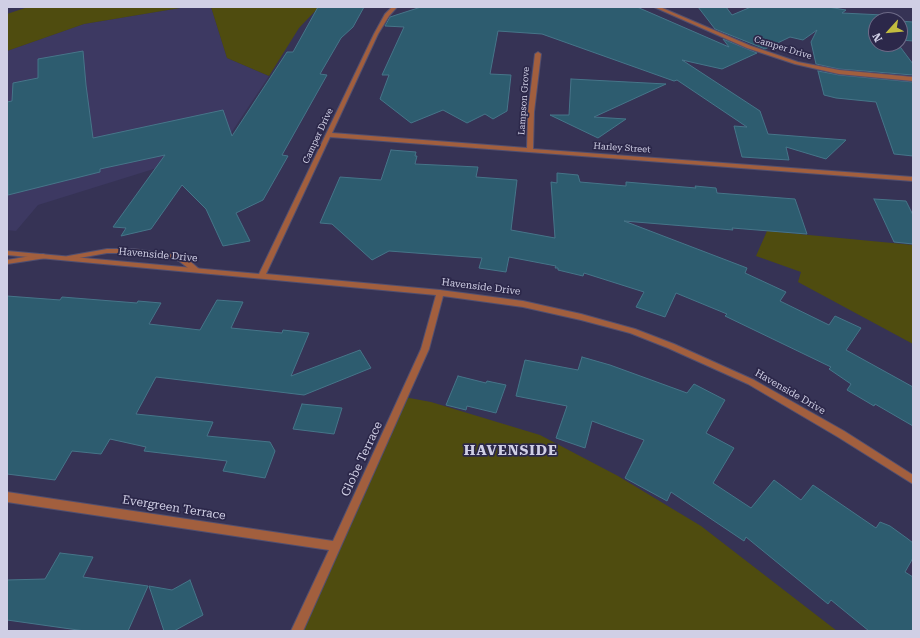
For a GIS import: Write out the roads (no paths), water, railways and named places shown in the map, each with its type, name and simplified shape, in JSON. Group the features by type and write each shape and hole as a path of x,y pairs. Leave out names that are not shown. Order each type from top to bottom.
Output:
{"street":[{"name":"Camper Drive","path":"262,275 376,34 387,15 395,7"},
{"name":"Camper Drive","path":"656,7 749,47 790,61 839,72 913,79"},
{"name":"Lampson Grove","path":"530,150 531,112 538,54"},
{"name":"Harley Street","path":"329,135 913,179"},
{"path":"68,258 107,251 133,251 182,259 195,269"},
{"name":"Havenside Drive","path":"7,253 262,275 440,293 523,304 581,316 632,331 671,346 764,389 841,434 913,480"},
{"path":"7,262 43,256"},
{"name":"Globe Terrace","path":"297,631 410,386 424,349 440,293"},
{"name":"Evergreen Terrace","path":"7,497 336,546"}],"district":[{"name":"HAVENSIDE","path":"511,451"}]}
